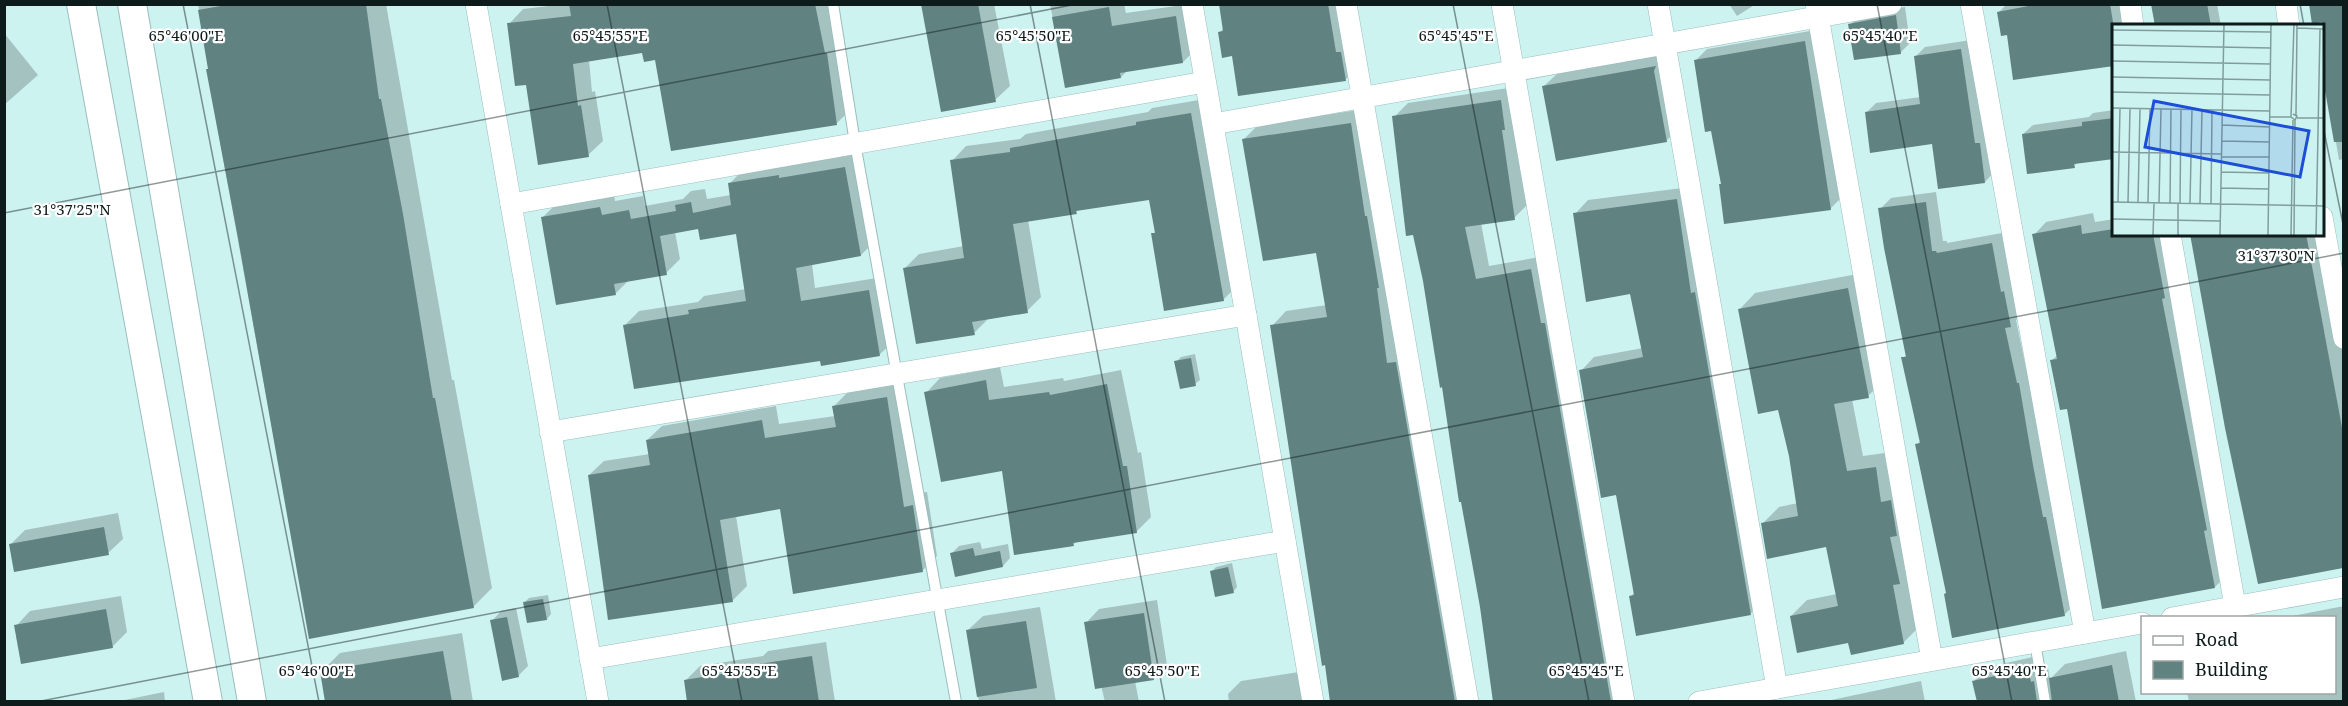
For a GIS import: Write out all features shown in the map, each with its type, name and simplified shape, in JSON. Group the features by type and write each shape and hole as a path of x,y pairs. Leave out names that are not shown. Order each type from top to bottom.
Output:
{"street":[{"path":"81,4 207,702"},
{"path":"132,4 252,702"},
{"path":"476,4 598,702"},
{"path":"1192,4 1313,702"},
{"path":"1346,4 1468,702"},
{"path":"1502,4 1624,702"},
{"path":"1658,4 1777,688"},
{"path":"1213,124 1665,44 1817,11 1891,4"},
{"path":"1971,4 2085,633"},
{"path":"2130,4 2133,24"},
{"path":"2286,4 2289,24"},
{"path":"1817,11 1932,660"},
{"path":"511,204 1206,82"},
{"path":"2324,229 2343,338"},
{"path":"2170,236 2235,606"},
{"path":"550,432 1246,315"},
{"path":"590,659 1285,541"},
{"path":"2182,616 2343,587"},
{"path":"1700,702 2141,623"}],"lane":[{"path":"833,4 855,143 956,702"},
{"path":"2035,642 2045,702"}],"building":[{"path":"232,4 366,4 379,99 381,99 403,214 433,398 435,398 474,608 309,639 206,69 208,69 198,10"},
{"path":"569,4 815,4 825,53 827,53 837,125 671,151 655,60 644,62 642,53 573,64 578,106 581,105 589,157 538,165 526,85 515,86 507,23 571,16"},
{"path":"921,4 978,4 996,102 941,112"},
{"path":"1219,4 1328,4 1336,52 1341,52 1346,81 1238,96 1232,56 1222,58 1218,32 1223,31"},
{"path":"2039,4 2110,4 2113,24 2112,66 2013,80 2007,35 2001,36 1997,12"},
{"path":"2151,4 2207,4 2211,24 2155,24"},
{"path":"2309,4 2343,4 2343,142 2334,142 2324,84 2324,24 2322,22 2312,24"},
{"path":"1109,7 1112,26 1176,16 1183,63 1120,73 1121,78 1065,88 1052,17"},
{"path":"1896,15 1901,54 1854,60 1848,24"},
{"path":"1805,41 1831,210 1724,224 1719,184 1721,184 1711,131 1705,132 1694,60"},
{"path":"1961,49 1975,143 1980,143 1985,183 1938,189 1932,144 1870,153 1865,112 1920,104 1914,56"},
{"path":"1656,66 1654,71 1667,142 1556,161 1542,86"},
{"path":"1501,100 1505,130 1502,130 1515,220 1465,227 1476,279 1531,269 1541,323 1545,323 1611,702 1493,702 1480,607 1461,502 1459,502 1423,281 1413,235 1406,236 1392,116"},
{"path":"1191,113 1224,301 1164,311 1151,233 1155,233 1149,200 1076,211 1077,214 1013,224 1028,313 972,322 975,335 916,344 903,268 964,258 950,160 1010,152 1010,148"},
{"path":"2112,118 2112,159 2074,164 2075,168 2027,174 2022,134 2082,126 2082,122"},
{"path":"1351,123 1379,288 1377,288 1387,363 1396,362 1455,702 1330,702 1325,665 1322,666 1270,325 1327,317 1316,253 1263,261 1242,139"},
{"path":"845,167 861,256 796,268 801,301 869,290 880,356 821,366 820,361 634,389 623,325 689,314 688,310 746,301 736,234 700,240 698,229 660,236 667,275 614,284 616,295 556,305 541,217 600,207 602,215 629,210 631,219 676,211 675,205 691,202 693,213 731,205 728,183 779,175 779,178"},
{"path":"1677,199 1691,293 1695,292 1751,615 1636,636 1629,596 1634,595 1616,495 1601,498 1579,370 1643,357 1630,294 1586,302 1573,213"},
{"path":"1926,202 1932,251 1937,253 1992,243 2001,292 2004,291 2011,327 2005,328 2017,383 2019,383 2043,517 2046,517 2065,616 1952,638 1944,594 1946,593 1915,444 1920,443 1901,357 1906,357 1878,208"},
{"path":"2081,225 2082,234 2112,229 2112,236 2153,236 2165,298 2162,299 2207,530 2204,531 2215,588 2102,609 2067,409 2060,410 2050,360 2057,359 2032,234"},
{"path":"2190,236 2306,236 2343,433 2343,568 2258,584 2225,428"},
{"path":"1848,288 1869,398 1834,404 1847,471 1876,467 1881,502 1891,500 1897,536 1890,537 1900,584 1893,585 1904,644 1851,655 1848,643 1797,653 1790,616 1838,606 1826,547 1767,559 1761,523 1798,516 1789,456 1778,410 1758,414 1738,309"},
{"path":"1191,358 1196,386 1180,389 1174,361"},
{"path":"986,380 989,400 1049,392 1050,395 1107,384 1123,466 1127,466 1137,533 1014,555 1002,471 941,482 924,392"},
{"path":"887,397 904,507 913,505 923,572 793,594 780,509 720,520 733,602 608,620 588,475 650,465 646,440 762,420 765,438 836,427 832,406"},
{"path":"104,527 109,555 14,572 9,544"},
{"path":"973,548 975,556 1000,551 1003,567 955,577 950,553"},
{"path":"1228,567 1234,593 1215,597 1210,571"},
{"path":"543,599 547,620 527,623 523,602"},
{"path":"106,609 113,648 21,664 14,625"},
{"path":"1144,613 1154,680 1095,689 1084,622"},
{"path":"507,617 519,677 502,681 490,620"},
{"path":"1026,621 1037,688 977,697 966,630"},
{"path":"443,651 452,702 325,702 320,671"},
{"path":"812,656 819,702 687,702 684,680 753,669 752,665"},
{"path":"2112,665 2119,702 2052,702 2049,678"},
{"path":"2028,669 2031,682 2034,681 2037,702 1977,702 1972,681"}]}
